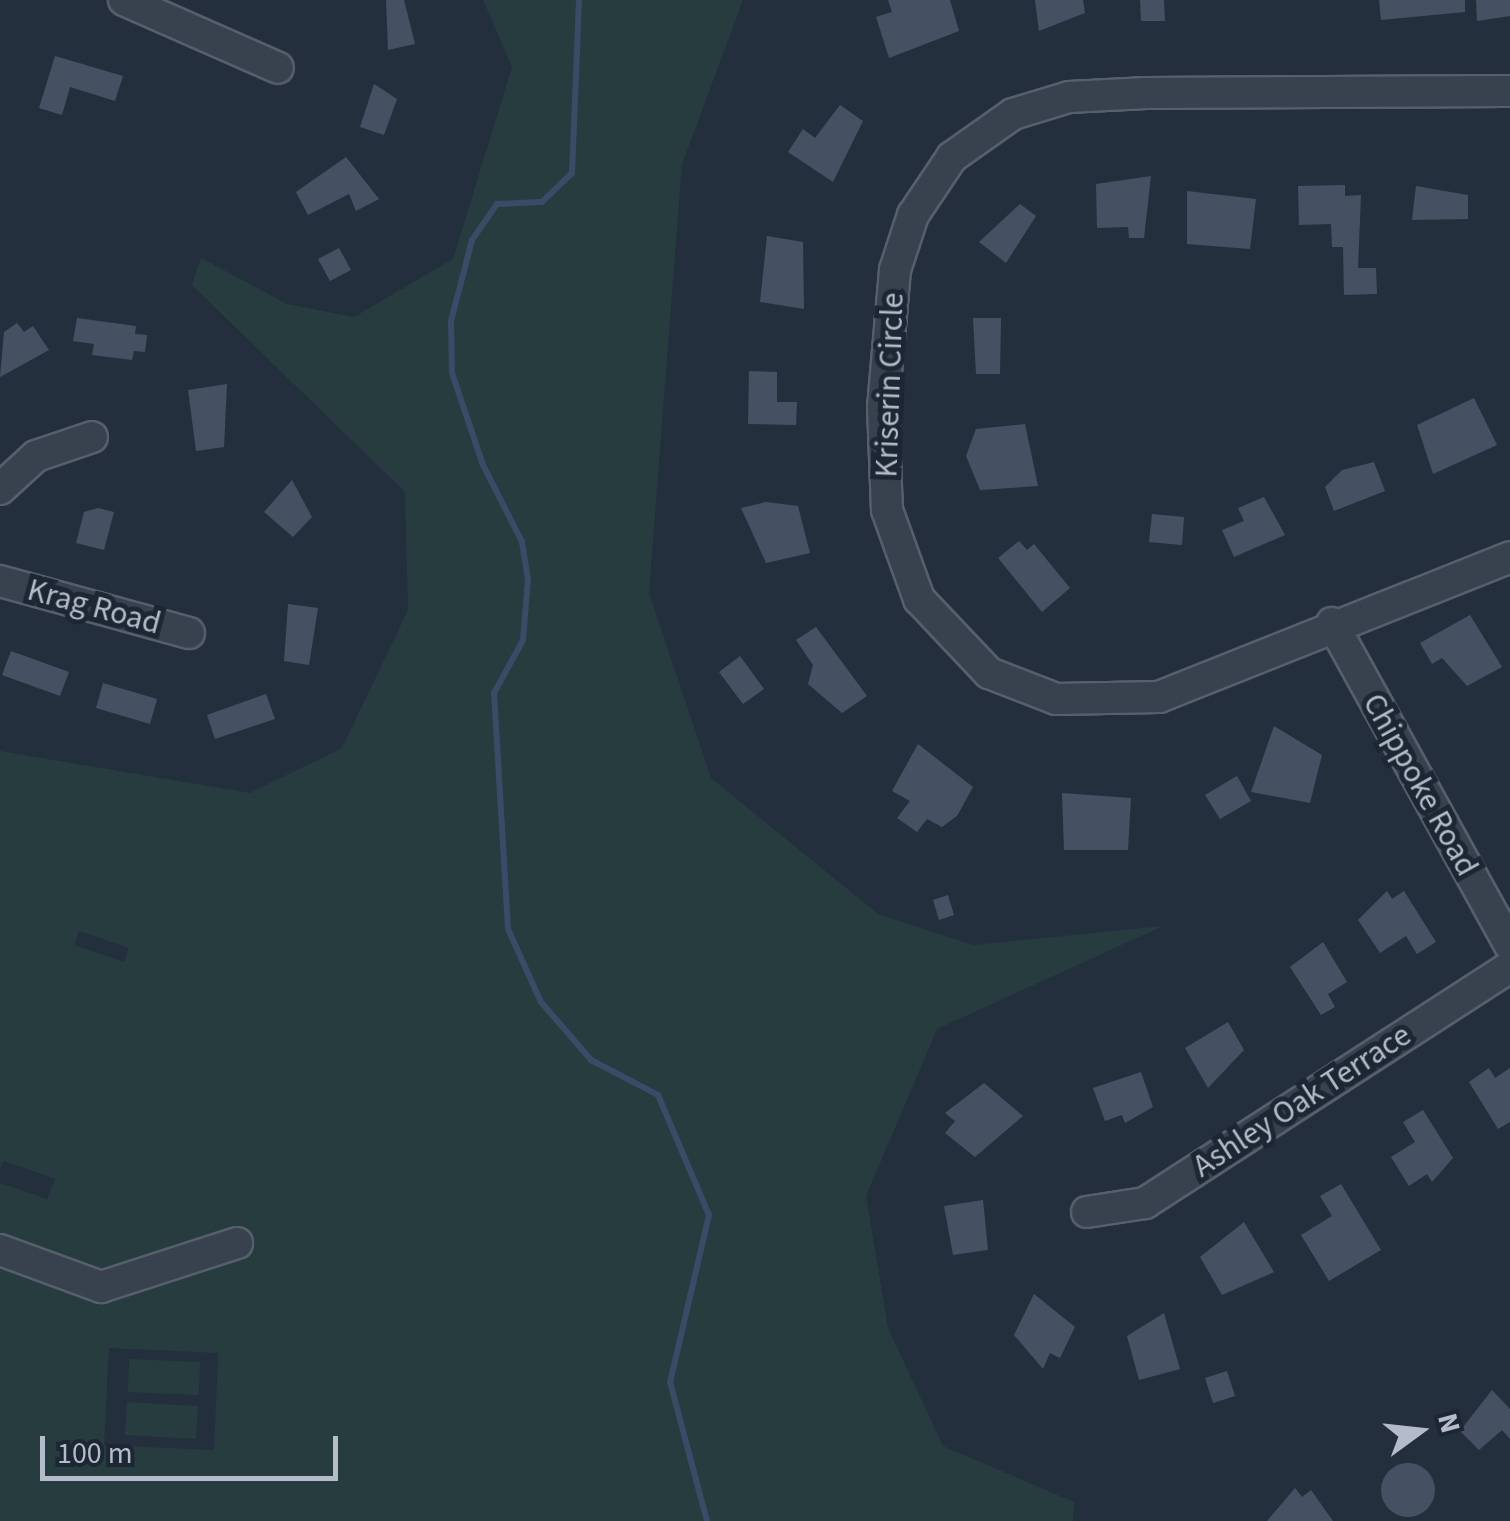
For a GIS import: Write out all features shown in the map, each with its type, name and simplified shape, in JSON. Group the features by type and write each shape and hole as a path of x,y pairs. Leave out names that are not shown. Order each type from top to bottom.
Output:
{"street":[{"path":"124,0 171,8 278,68"},
{"name":"Kriserin Circle","path":"1510,91 1146,93 1039,105 952,157 902,245 882,407 887,510 919,599 962,652 1024,690 1127,702 1190,687 1332,623 1510,557"},
{"path":"0,490 36,456 92,437"},
{"name":"Krag Road","path":"0,581 189,633"},
{"name":"Chippoke Road","path":"1332,623 1510,946"},
{"name":"Ashley Oak Terrace","path":"1087,1212 1144,1203 1510,967"},
{"path":"0,1250 101,1287 237,1243"}],"green space":[{"path":"483,0 743,0 682,164 649,593 711,778 878,914 973,945 1163,926 937,1029 866,1196 888,1328 943,1446 1074,1502 1073,1521 0,1521 0,1183 47,1199 55,1179 4,1161 0,1169 0,751 250,793 342,748 408,610 405,492 192,285 201,258 287,304 354,317 453,259 512,67","holes":["79,931 129,948 124,962 74,945","109,1348 218,1353 214,1450 104,1445"]},
{"path":"129,1359 200,1362 199,1395 128,1392"},
{"path":"127,1402 198,1406 196,1439 125,1435"}],"building":[{"path":"386,0 404,0 415,44 388,50"},
{"path":"888,0 950,0 959,31 889,58 876,17 892,12"},
{"path":"1035,0 1083,0 1085,13 1039,31"},
{"path":"1140,0 1164,0 1165,21 1141,21"},
{"path":"1379,0 1465,0 1465,12 1381,20"},
{"path":"1476,0 1510,0 1510,16 1477,21"},
{"path":"55,56 123,76 115,101 70,87 62,115 39,108"},
{"path":"374,84 397,99 384,135 360,127"},
{"path":"840,105 863,121 833,182 788,152 803,129 815,138"},
{"path":"346,157 379,199 356,211 349,194 308,215 296,192"},
{"path":"1151,176 1144,238 1129,238 1128,227 1097,228 1096,184"},
{"path":"1345,185 1345,196 1361,195 1358,268 1376,268 1377,294 1344,295 1343,247 1332,247 1331,224 1299,225 1298,186"},
{"path":"1416,186 1468,195 1468,219 1412,220"},
{"path":"1187,191 1256,199 1250,249 1187,244"},
{"path":"1020,204 1036,216 1006,263 979,242"},
{"path":"767,236 803,242 804,309 760,302"},
{"path":"339,248 351,270 330,281 318,259"},
{"path":"77,318 136,326 135,334 147,335 145,352 134,351 132,360 92,355 94,344 73,341"},
{"path":"973,318 1001,318 1000,374 976,374"},
{"path":"17,323 24,332 33,326 49,350 0,377 4,332"},
{"path":"749,371 777,372 777,402 797,402 796,425 748,424"},
{"path":"227,384 224,447 196,451 188,390"},
{"path":"1474,398 1497,445 1433,474 1417,425"},
{"path":"1025,424 1038,486 980,490 966,456 976,429"},
{"path":"1374,462 1385,491 1334,511 1325,487 1342,470"},
{"path":"292,480 312,517 293,537 264,512"},
{"path":"1264,497 1285,535 1234,557 1222,530 1244,521 1238,508"},
{"path":"766,502 798,506 810,553 766,563 741,508"},
{"path":"98,508 114,512 104,550 76,543 84,512"},
{"path":"1152,514 1184,517 1182,545 1149,542"},
{"path":"1019,541 1027,550 1034,544 1070,588 1042,612 998,558"},
{"path":"288,604 318,608 309,665 284,661"},
{"path":"1470,615 1502,667 1467,686 1442,658 1432,664 1420,643"},
{"path":"816,627 867,696 842,713 808,684 813,665 796,640"},
{"path":"11,651 69,672 60,696 2,675"},
{"path":"740,656 764,689 743,704 719,672"},
{"path":"103,683 157,699 150,724 96,708"},
{"path":"266,694 275,719 215,739 207,715"},
{"path":"1274,726 1322,755 1310,803 1251,792"},
{"path":"918,744 973,787 957,816 942,827 927,819 917,832 897,818 910,801 892,791"},
{"path":"1237,776 1251,801 1220,819 1205,795"},
{"path":"1062,793 1131,798 1128,850 1064,850"},
{"path":"1387,891 1392,899 1404,891 1436,942 1417,954 1406,936 1380,953 1358,920"},
{"path":"948,895 954,915 939,920 933,900"},
{"path":"1323,942 1347,982 1328,994 1335,1007 1321,1015 1290,967"},
{"path":"1228,1022 1244,1050 1208,1088 1185,1048"},
{"path":"1489,1068 1495,1078 1510,1068 1510,1122 1498,1129 1469,1082"},
{"path":"1141,1072 1153,1107 1125,1123 1122,1115 1105,1121 1093,1088"},
{"path":"984,1083 1023,1116 975,1157 945,1133 955,1121 945,1113"},
{"path":"1423,1110 1453,1158 1432,1182 1427,1174 1409,1186 1391,1157 1415,1142 1403,1122"},
{"path":"1341,1184 1381,1250 1329,1281 1301,1235 1332,1216 1320,1196"},
{"path":"983,1200 988,1250 953,1255 944,1206"},
{"path":"1244,1222 1274,1272 1222,1295 1200,1257"},
{"path":"1034,1294 1075,1327 1060,1358 1050,1353 1043,1369 1014,1335"},
{"path":"1164,1313 1180,1369 1139,1380 1127,1336"},
{"path":"1227,1371 1235,1396 1213,1403 1205,1378"},
{"path":"1492,1390 1510,1409 1510,1439 1502,1430 1479,1450 1460,1431"},
{"path":"1408,1463 1427,1471 1435,1490 1427,1509 1408,1517 1389,1509 1381,1490 1389,1471"},
{"path":"1295,1488 1302,1497 1311,1490 1333,1521 1267,1521"}],"waterway":[{"path":"579,0 572,173 542,202 497,204 472,240 451,321 452,373 483,465 522,542 528,579 523,640 494,693 508,929 541,1002 591,1060 658,1095 709,1215 670,1382 707,1521"}]}
